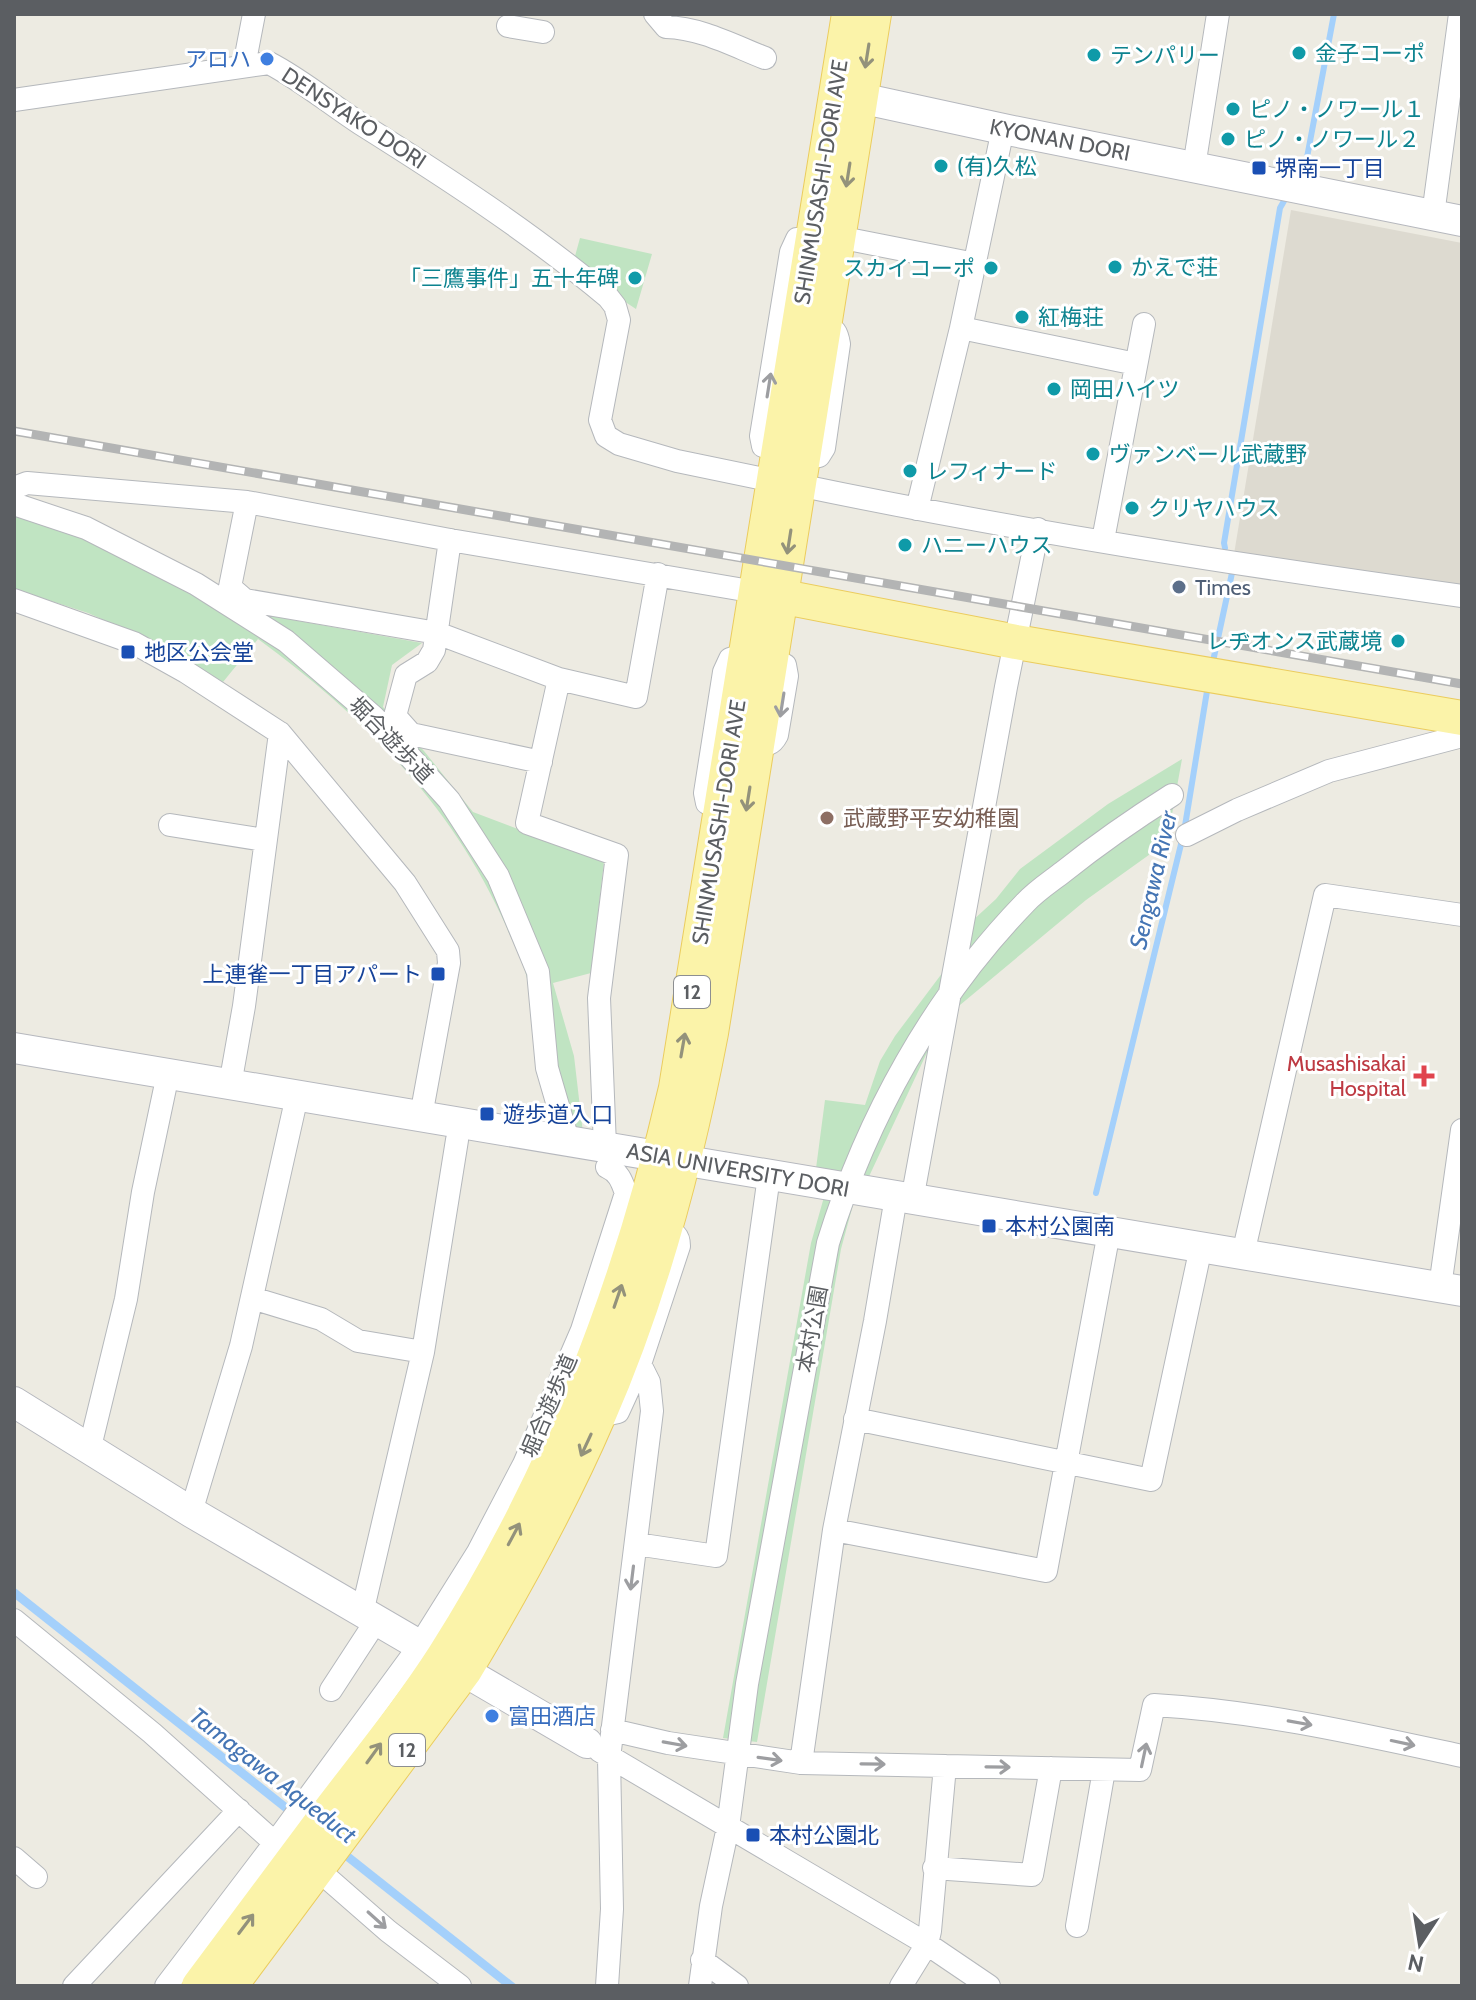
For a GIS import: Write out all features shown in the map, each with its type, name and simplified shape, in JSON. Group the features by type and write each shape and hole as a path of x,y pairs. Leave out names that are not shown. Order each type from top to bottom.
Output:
{"main road":[{"name":"SHINMUSASHI-DORI AVE","path":"436,1655 527,1563 601,1411 632,1332 665,1230 676,1088 721,810 758,657 848,95 849,14"},
{"name":"SHINMUSASHI-DORI AVE","path":"848,95 874,14"},
{"name":"SHINMUSASHI-DORI AVE","path":"788,468 824,325 825,237"},
{"path":"768,594 1016,642 1462,718"},
{"name":"SHINMUSASHI-DORI AVE","path":"199,1986 328,1815 509,1544 575,1408 672,1158 711,1033 757,744 758,657"},
{"name":"SHINMUSASHI-DORI AVE","path":"230,1986 297,1855"}],"street":[{"path":"244,66 254,14"},
{"path":"655,14 666,27 705,34 765,58"},
{"path":"1194,167 1218,14"},
{"path":"1447,218 1460,14"},
{"name":"DENSYAKO DORI","path":"14,100 269,63 298,78 333,106 460,186 554,252 608,297 615,306 619,320 600,420 606,436 619,444 677,461 788,468"},
{"name":"KYONAN DORI","path":"848,95 1447,218"},
{"path":"917,509 961,328 1003,129"},
{"path":"825,237 975,264"},
{"path":"1103,540 1144,324"},
{"path":"961,328 1136,364"},
{"path":"788,468 917,509 1220,562 1462,596"},
{"path":"14,488 27,483 247,502 768,594"},
{"path":"247,502 230,587 245,600 437,633 559,679 636,697 658,574"},
{"name":"堀合遊歩道","path":"14,504 86,528 182,577 286,641 374,717 449,800 498,876 538,972 547,1068 568,1140"},
{"path":"801,1763 834,1530 855,1419 949,991 1038,529"},
{"path":"450,540 434,650 427,662 406,675 395,716 411,734 541,762"},
{"path":"14,600 134,643 186,672 280,733 405,883 448,951 449,963 421,1116"},
{"path":"559,679 527,823 617,855 599,998 606,1156"},
{"path":"230,1085 244,1006 280,733"},
{"path":"1187,835 1329,771 1462,736"},
{"name":"本村公園","path":"700,1986 702,1960 728,1827 747,1684 825,1258 845,1188 874,1121 949,991 1026,901 1117,829 1172,795"},
{"path":"170,825 264,840"},
{"path":"1243,1254 1325,895 1462,915"},
{"name":"ASIA UNIVERSITY DORI","path":"14,1048 568,1140 606,1156 672,1158 1451,1289"},
{"path":"89,1451 126,1299 143,1192 168,1074"},
{"path":"191,1512 241,1346 297,1096"},
{"path":"1451,1289 1462,1130"},
{"path":"331,1690 369,1617 423,1352 457,1140"},
{"name":"堀合遊歩道","path":"328,1815 436,1655 478,1552 524,1464 582,1330 626,1193 622,1180 606,1156"},
{"path":"636,1544 716,1556 769,1176"},
{"path":"601,1411 609,1414 618,1412 640,1364 679,1246 675,1234 665,1230"},
{"path":"834,1530 1046,1571 1109,1232"},
{"path":"855,1419 1151,1480 1201,1247"},
{"path":"252,1298 321,1319 358,1341 423,1352"},
{"path":"607,1986 612,1909 603,1744 636,1544 652,1411 649,1382 640,1364"},
{"path":"14,1402 89,1451 369,1617 603,1744 728,1827 927,1944 989,1986"},
{"path":"14,1620 152,1733 275,1843 297,1855 460,1986"},
{"path":"603,1744 738,1754 801,1763 1140,1770 1154,1705 1214,1708 1462,1756"},
{"path":"901,1986 927,1944 930,1931 945,1766"},
{"path":"934,1868 1032,1875 1051,1768"},
{"path":"1077,1926 1104,1770"},
{"path":"74,1986 239,1810"},
{"path":"166,1986 297,1855"},
{"path":"14,1858 36,1877"},
{"path":"702,1960 737,1986"}],"shaded area":[{"path":"1291,210 1462,243 1462,588 1234,554"}],"green space":[{"path":"580,238 652,254 636,309 572,267"},
{"path":"14,504 237,610 422,643 392,665 383,707 424,751 473,812 604,862 591,973 553,983 574,1056 583,1133 553,1127 538,1029 521,960 484,882 459,841 402,766 334,700 258,639 223,682 167,648 88,613 14,589"},
{"path":"1182,759 1167,842 1086,900 954,1010 971,922 996,899 1020,869 1108,804"},
{"path":"946,968 931,1044 865,1185 815,1176 825,1100 865,1105 880,1061"},
{"path":"824,1197 854,1201 841,1249 757,1742 723,1738 811,1243"}],"water":[{"path":"14,1587 518,1986 504,1986 14,1598"}],"waterway":[{"name":"Sengawa River","path":"1299,178 1305,168 1334,14"},
{"name":"Sengawa River","path":"1225,548 1280,208 1288,194"},
{"name":"Sengawa River","path":"1212,666 1232,573"},
{"name":"Sengawa River","path":"1096,1193 1184,832 1208,685"}],"railway":[{"path":"14,431 1462,684"}],"place":[{"name":"金子コーポ","path":"1299,53"},
{"name":"テンパリー","path":"1094,55"},
{"name":"アロハ","path":"267,59"},
{"name":"ピノ・ノワール１","path":"1233,109"},
{"name":"ピノ・ノワール２","path":"1228,139"},
{"name":"(有)久松","path":"941,166"},
{"name":"堺南一丁目","path":"1259,168"},
{"name":"かえで荘","path":"1115,267"},
{"name":"スカイコーポ","path":"991,268"},
{"name":"「三鷹事件」五十年碑","path":"635,278"},
{"name":"紅梅荘","path":"1022,317"},
{"name":"岡田ハイツ","path":"1054,389"},
{"name":"ヴァンベール武蔵野","path":"1093,454"},
{"name":"レフィナード","path":"910,471"},
{"name":"クリヤハウス","path":"1132,508"},
{"name":"ハニーハウス","path":"905,545"},
{"name":"Times","path":"1179,587"},
{"name":"レヂオンス武蔵境","path":"1398,641"},
{"name":"地区公会堂","path":"128,652"},
{"name":"武蔵野平安幼稚園","path":"827,818"},
{"name":"上連雀一丁目アパート","path":"438,974"},
{"name":"Musashisakai Hospital","path":"1424,1076"},
{"name":"遊歩道入口","path":"487,1114"},
{"name":"本村公園南","path":"989,1226"},
{"name":"富田酒店","path":"492,1716"},
{"name":"本村公園北","path":"753,1835"}],"water label":[{"name":"Tamagawa Aqueduct","path":"273,1775"}]}
